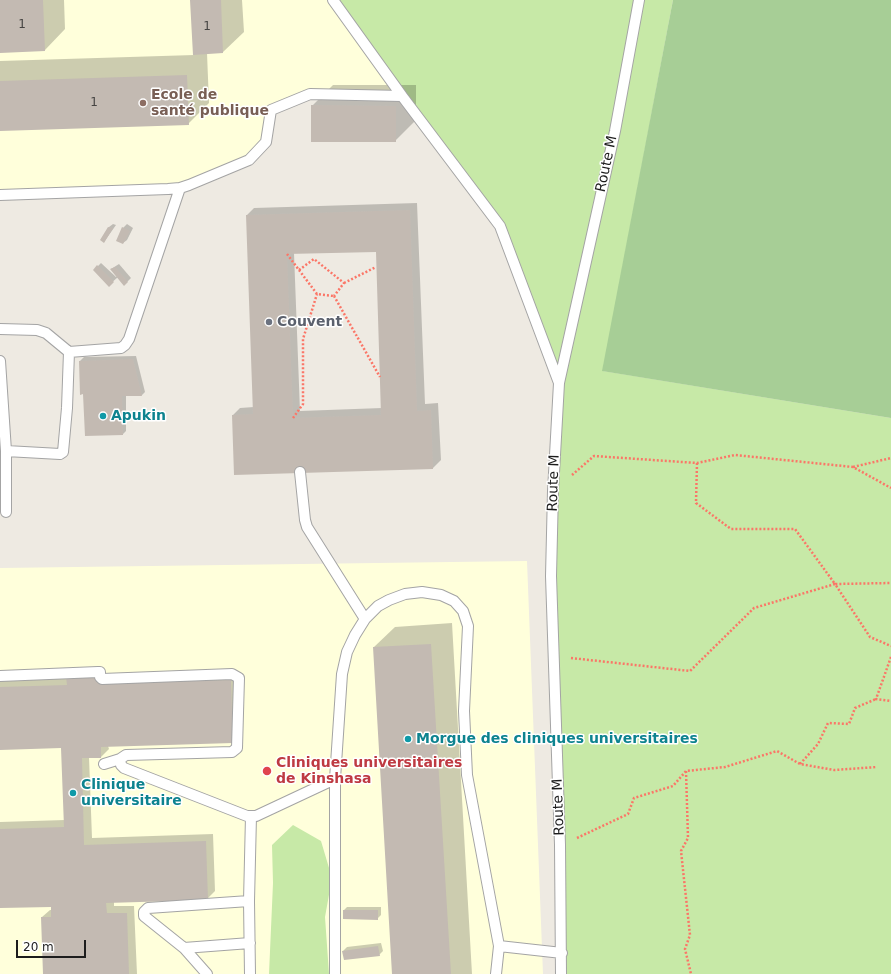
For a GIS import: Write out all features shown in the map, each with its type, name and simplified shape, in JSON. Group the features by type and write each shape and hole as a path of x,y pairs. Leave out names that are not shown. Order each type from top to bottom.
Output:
{"lane":[{"path":"333,0 402,96 500,226 559,384"},
{"name":"Route M","path":"561,974 560,845 551,576 553,491 559,384 615,131 639,0"},
{"path":"0,195 180,188 249,160 266,142 271,110 310,94 402,96"},
{"path":"0,329 38,330 46,333 69,352 121,348 125,345 129,339 180,188"},
{"path":"6,451 60,454 63,452 67,408 69,352"},
{"path":"0,361 6,451 6,512"},
{"path":"300,472 307,527 365,619"},
{"path":"335,974 335,779 342,674 347,652 365,619 378,606 388,600 405,594 422,592 441,595 454,601 464,611 468,626 464,711 467,775 499,946 496,974"},
{"path":"0,676 100,672 100,677 102,679 232,674 239,678 237,748 232,752 126,755 120,759 104,764"},
{"path":"120,759 121,765 124,768 247,816 256,816 335,779"},
{"path":"250,974 249,901 251,816"},
{"path":"207,974 184,948 144,916 144,912 148,908 249,901"},
{"path":"184,948 250,943"},
{"path":"499,946 562,953"}],"path":[{"path":"287,254 317,294 334,296"},
{"path":"299,270 314,259 344,283"},
{"path":"334,296 344,283 376,267"},
{"path":"292,418 303,404 303,339 317,294"},
{"path":"334,296 380,377"},
{"path":"553,491 594,456 697,463 735,455 853,467 891,458"},
{"path":"697,463 696,503 731,529 795,529 870,636 891,646"},
{"path":"853,467 891,488"},
{"path":"554,656 690,671 754,608 835,584 891,583"},
{"path":"876,699 891,657"},
{"path":"800,764 818,744 828,724 849,724 855,708 876,699 891,701"},
{"path":"560,845 628,814 634,798 673,786 686,771 725,767 777,751 800,764 834,770 877,767"},
{"path":"686,771 688,838 681,851 690,935 685,950 691,974"}],"shaded area":[{"name":"Ecole de santé publique","path":"0,0 333,0 402,96 309,94 271,110 266,142 249,160 180,188 0,195"},
{"name":"Cliniques universitaires de Kinshasa","path":"527,561 543,974 0,974 0,568"}],"green space":[{"path":"333,0 673,0 603,371 891,418 891,974 561,974 554,656 559,383 493,216"},
{"path":"673,0 891,0 891,418 602,371"},
{"path":"293,825 321,841 332,878 325,917 329,974 269,974 273,883 272,845"}],"building":[{"path":"0,0 43,0 45,51 0,53"},
{"path":"190,0 221,0 223,53 193,55"},
{"path":"187,75 189,125 0,131 0,81"},
{"path":"311,105 396,106 396,142 311,142"},
{"name":"Couvent","path":"410,210 417,411 431,410 433,469 234,475 232,415 253,414 246,215","holes":["376,252 381,415 293,418 287,254"]},
{"path":"108,227 113,228 104,243 100,240"},
{"path":"122,227 130,231 123,244 116,241"},
{"path":"97,265 114,282 109,287 93,270"},
{"path":"115,267 128,282 124,286 110,269"},
{"name":"Apukin","path":"133,359 142,396 122,396 123,435 85,436 83,394 80,395 79,361"},
{"name":"Morgue des cliniques universitaires","path":"431,644 451,974 392,974 373,647"},
{"name":"Clinique universitaire","path":"97,676 97,683 231,680 233,743 101,747 101,758 82,758 84,845 206,841 208,900 106,903 107,913 127,913 129,974 43,974 41,917 51,917 51,907 0,908 0,829 64,827 61,748 0,750 0,687 67,685 66,677"},
{"path":"343,910 378,910 378,920 343,919"},
{"path":"378,946 380,956 344,960 342,951"}],"place":[{"name":"Ecole de santé publique","path":"143,103"},
{"name":"Couvent","path":"269,322"},
{"name":"Apukin","path":"103,416"},
{"name":"Morgue des cliniques universitaires","path":"408,739"},
{"name":"Cliniques universitaires de Kinshasa","path":"267,771"},
{"name":"Clinique universitaire","path":"73,793"}]}
